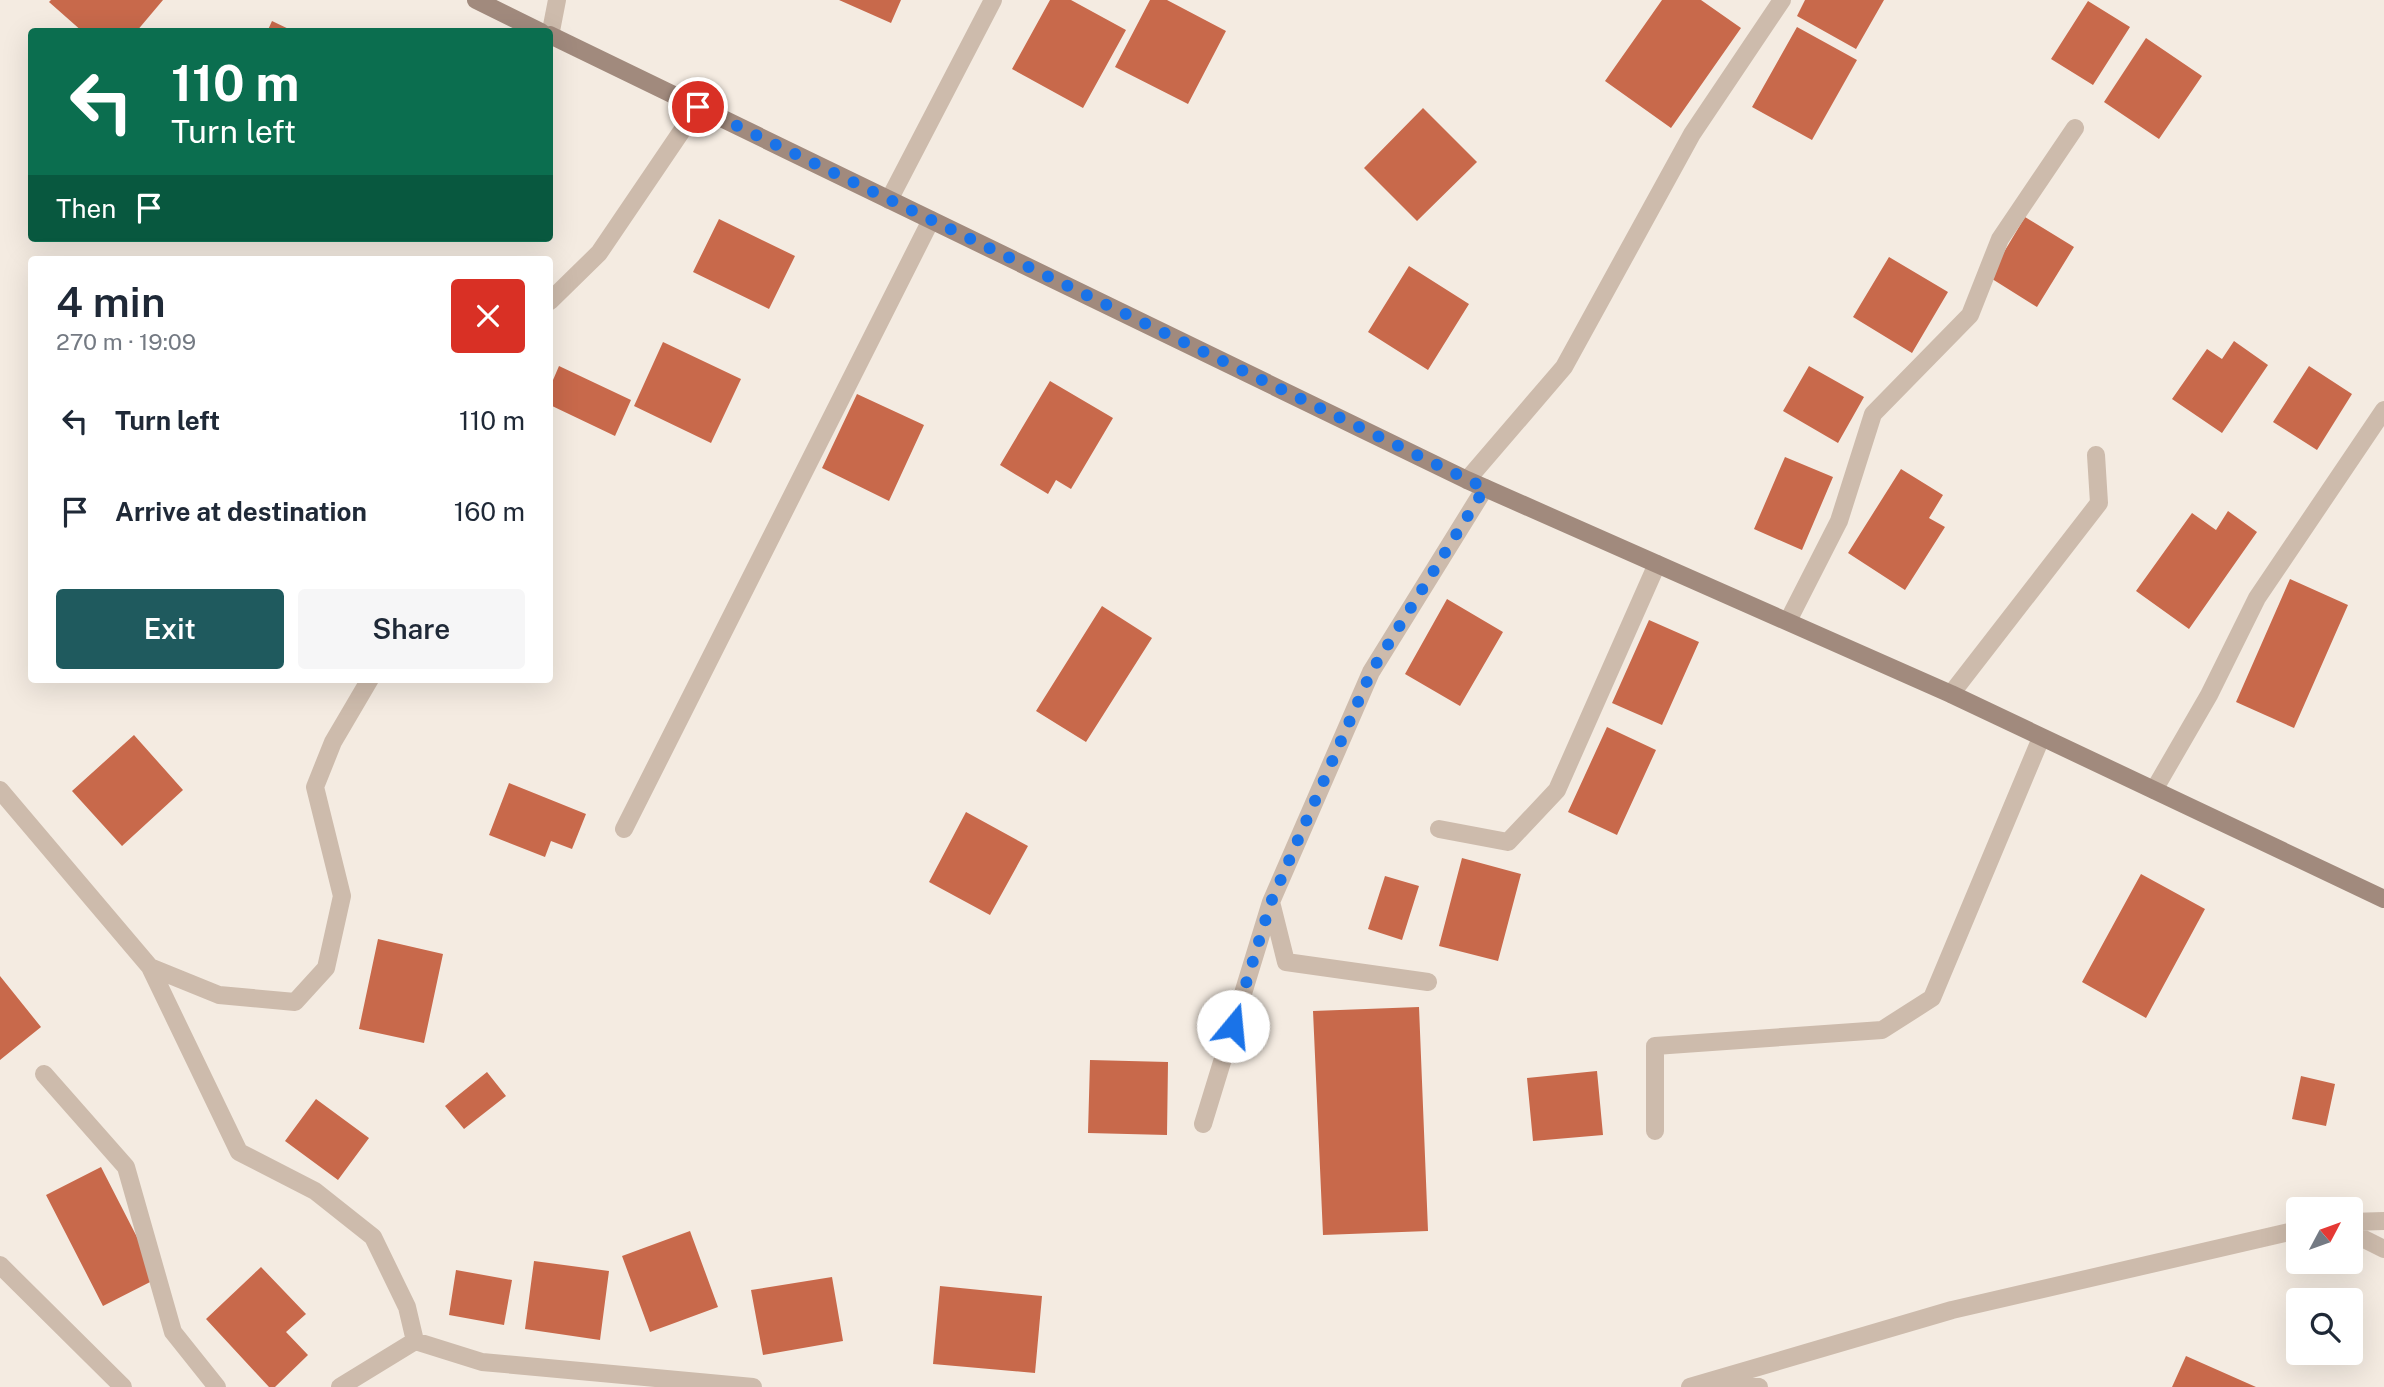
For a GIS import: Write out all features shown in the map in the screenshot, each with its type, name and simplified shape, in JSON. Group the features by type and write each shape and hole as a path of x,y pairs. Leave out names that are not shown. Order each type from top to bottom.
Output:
{"street":[{"path":"476,0 533,28"},
{"path":"552,28 557,0"},
{"path":"889,200 993,0"},
{"path":"1467,480 1564,367 1692,134 1782,0"},
{"path":"553,37 1467,480 1951,694 2383,897"},
{"path":"553,298 599,253 698,107"},
{"path":"1788,621 1839,521 1873,414 1970,315 2000,239 2075,128"},
{"path":"624,830 932,220"},
{"path":"2154,790 2209,695 2257,598 2384,410"},
{"path":"1951,694 2099,503 2096,456"},
{"path":"1203,1124 1271,902 1371,672 1485,488"},
{"path":"1439,829 1508,842 1557,790 1657,564"},
{"path":"150,967 219,995 295,1002 326,968 342,897 314,787 333,742 368,683"},
{"path":"1655,1131 1655,1046 1882,1030 1932,998 2041,738"},
{"path":"0,790 150,967 239,1152 315,1191 373,1237 407,1307 415,1341"},
{"path":"1271,902 1286,962 1428,982"},
{"path":"44,1074 127,1167 173,1332 217,1387"},
{"path":"2363,1222 2384,1221"},
{"path":"1690,1387 1726,1379 1952,1310 2286,1233"},
{"path":"2363,1238 2384,1249"},
{"path":"0,1265 123,1387"},
{"path":"340,1387 415,1341 482,1362 753,1387"},
{"path":"1726,1379 1759,1387"}],"building":[{"path":"163,0 139,28 78,28 49,2"},
{"path":"839,0 901,0 891,23"},
{"path":"1050,0 1071,0 1126,30 1083,108 1012,69"},
{"path":"1150,0 1167,0 1226,31 1188,104 1115,67"},
{"path":"1662,0 1701,0 1741,28 1671,128 1605,81"},
{"path":"1805,0 1884,0 1856,49 1797,16"},
{"path":"2088,1 2130,27 2093,85 2051,59"},
{"path":"272,21 287,28 269,28"},
{"path":"1797,27 1857,60 1812,140 1752,107"},
{"path":"2146,38 2202,76 2159,139 2104,102"},
{"path":"1423,108 1477,162 1417,221 1364,168"},
{"path":"2025,217 2074,247 2037,307 1989,277"},
{"path":"719,219 795,256 769,309 693,272"},
{"path":"1889,257 1948,292 1912,353 1853,317"},
{"path":"1409,266 1469,304 1428,370 1368,332"},
{"path":"2234,341 2268,365 2222,433 2172,399 2207,349 2222,359"},
{"path":"663,342 741,379 711,443 634,406"},
{"path":"559,366 631,400 615,436 553,406 553,380"},
{"path":"1809,366 1864,397 1838,443 1783,411"},
{"path":"2309,366 2352,394 2317,450 2273,422"},
{"path":"1050,381 1113,418 1071,489 1056,480 1048,494 1000,465"},
{"path":"857,394 924,425 889,501 822,468"},
{"path":"1785,457 1833,477 1802,550 1754,529"},
{"path":"1901,469 1943,495 1929,518 1945,527 1905,590 1848,553"},
{"path":"2228,511 2257,532 2189,629 2136,591 2192,513 2216,530"},
{"path":"2290,579 2348,605 2294,728 2236,702"},
{"path":"1447,599 1503,632 1460,706 1405,674"},
{"path":"1102,606 1152,638 1086,742 1036,711"},
{"path":"1649,620 1699,642 1662,725 1612,703"},
{"path":"1607,727 1656,750 1617,835 1568,812"},
{"path":"134,735 183,790 122,846 72,791"},
{"path":"509,783 586,814 572,849 551,841 545,857 489,835"},
{"path":"966,812 1028,846 990,915 929,882"},
{"path":"1462,858 1521,874 1498,961 1439,946"},
{"path":"2141,874 2205,909 2146,1018 2082,982"},
{"path":"1385,876 1419,886 1402,940 1368,929"},
{"path":"378,939 443,954 424,1043 359,1029"},
{"path":"0,976 41,1027 0,1060"},
{"path":"1419,1007 1428,1231 1323,1235 1313,1011"},
{"path":"1090,1060 1168,1062 1167,1135 1088,1133"},
{"path":"1597,1071 1603,1135 1533,1141 1527,1078"},
{"path":"487,1072 506,1096 464,1129 445,1106"},
{"path":"2301,1076 2335,1084 2326,1126 2292,1119"},
{"path":"316,1099 369,1138 338,1180 285,1141"},
{"path":"101,1167 158,1278 103,1306 46,1195"},
{"path":"690,1231 718,1307 650,1332 622,1256"},
{"path":"534,1261 609,1271 600,1340 525,1329"},
{"path":"261,1267 306,1314 286,1332 308,1355 275,1387 269,1387 206,1319"},
{"path":"456,1270 512,1280 504,1325 449,1315"},
{"path":"832,1277 843,1341 763,1355 751,1290"},
{"path":"940,1286 1042,1296 1035,1373 933,1364"},
{"path":"2186,1356 2256,1387 2172,1387"}],"route":[{"path":"698,107 1485,488 1371,672 1271,902 1233,1026"}]}
